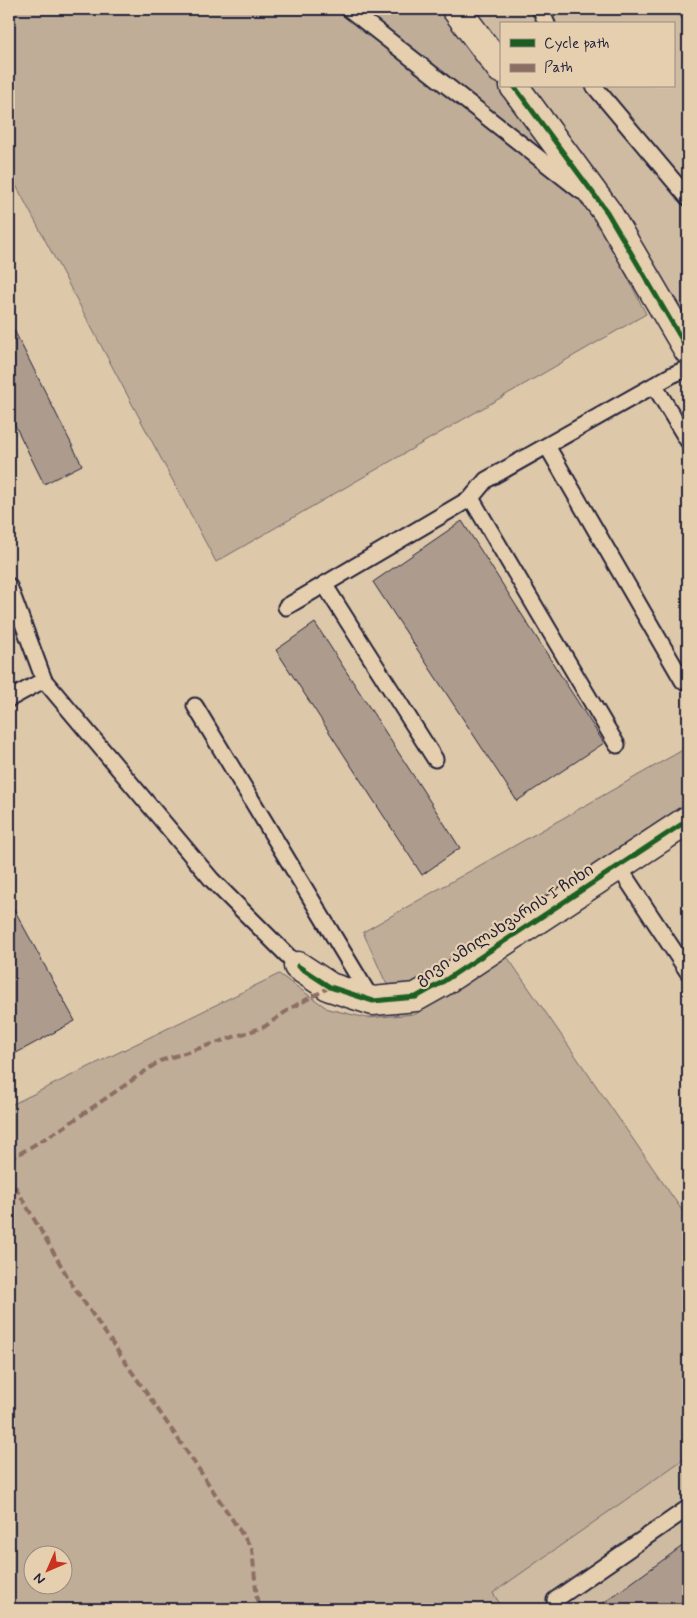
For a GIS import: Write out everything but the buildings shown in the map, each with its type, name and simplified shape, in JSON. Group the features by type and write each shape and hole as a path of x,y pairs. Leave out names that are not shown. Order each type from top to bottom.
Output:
{"street":[{"path":"456,9 500,68"},
{"path":"515,88 607,212 688,350"},
{"name":"გივი ამილახვარის I ჩიხი","path":"298,966 330,987 372,1001 416,997 441,983 688,820"}],"lane":[{"path":"349,9 607,212"},
{"path":"540,9 546,22"},
{"path":"596,88 688,198"},
{"path":"286,607 471,498 486,480 672,375 688,368"},
{"path":"654,385 688,441"},
{"path":"546,446 683,681"},
{"path":"471,498 618,745"},
{"path":"324,584 435,759"},
{"path":"9,586 44,680 212,880 298,966"},
{"path":"9,698 44,680"},
{"path":"195,706 372,1001"},
{"path":"618,866 688,972"},
{"path":"555,1600 688,1508"}],"shaded area":[{"path":"9,9 442,9 598,218 646,314 216,562 9,172"},
{"path":"467,9 688,9 688,325 522,88 674,88 674,22 500,22 500,56"},
{"path":"688,747 688,810 421,987 398,990 386,983 363,932"},
{"path":"506,955 688,1219 688,1456 493,1593 503,1609 9,1609 9,1106 279,974 328,1009 367,1018 416,1014"},
{"path":"688,1456 688,1609 503,1609 492,1593"}],"marked path":[{"path":"9,1160 64,1127 160,1061 264,1027 291,1008 330,987"},
{"path":"9,1176 73,1286 252,1549 258,1609"}],"cycle path":[{"path":"515,88 607,212 688,350"},
{"path":"298,966 330,987 373,1001 416,997 441,983 688,820"}]}
